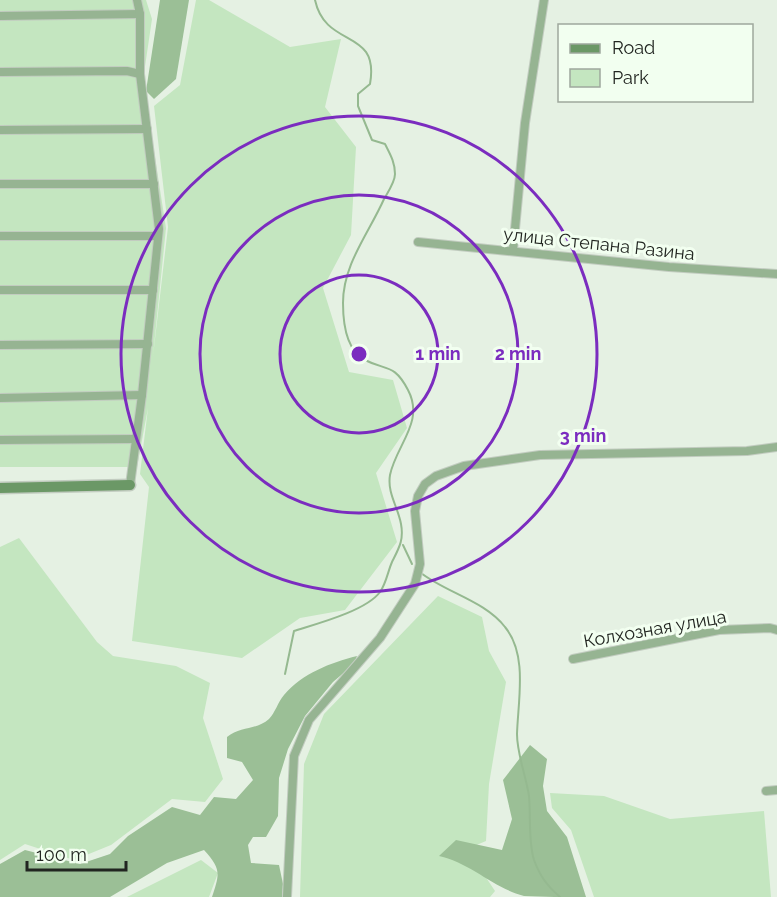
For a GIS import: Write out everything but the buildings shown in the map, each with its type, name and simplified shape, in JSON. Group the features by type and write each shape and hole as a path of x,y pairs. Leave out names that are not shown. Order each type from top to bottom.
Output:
{"street":[{"path":"0,488 130,485 148,344 158,236 140,74 140,14 137,0"},
{"path":"513,250 525,123 544,0"},
{"path":"0,16 140,14"},
{"path":"0,72 127,71 140,74"},
{"path":"0,130 147,129"},
{"path":"0,184 154,184"},
{"path":"0,236 158,236"},
{"name":"улица Степана Разина","path":"418,242 513,250 579,259 777,274"},
{"path":"0,290 153,290"},
{"path":"0,345 148,344"},
{"path":"0,398 142,395"},
{"path":"0,440 135,439"},
{"path":"287,897 294,756 309,720 380,638 415,584 420,564 415,526 418,496 425,484 451,470 540,455 747,451 777,447"},
{"name":"Колхозная улица","path":"573,659 719,630 777,630"},
{"path":"766,790 777,790"}],"green space":[{"path":"0,0 146,0 152,19 143,80 166,228 153,356 168,227 154,106 180,85 196,0 209,0 290,47 341,39 325,107 356,147 351,235 323,288 349,372 393,380 407,428 376,473 397,542 345,610 300,618 242,658 132,641 149,487 140,474 148,408 137,467 0,467"},
{"path":"160,0 189,0 176,79 154,99 146,91"},
{"path":"19,538 97,642 113,656 176,666 210,683 203,718 223,779 205,802 172,799 111,845 74,860 25,844 0,860 0,547"},
{"path":"438,596 482,617 489,651 506,682 489,784 486,841 467,849 495,891 490,897 300,897 304,764 324,714"},
{"path":"357,656 354,664 333,682 305,716 288,749 279,778 278,816 266,837 253,837 248,845 251,863 279,865 283,884 282,897 212,897 217,882 217,872 214,862 204,850 167,863 110,897 0,897 0,864 25,850 80,864 110,854 128,836 172,807 200,815 214,797 236,799 253,780 242,762 227,758 227,737 269,719 291,687 308,675"},
{"path":"530,745 547,759 543,786 547,811 567,837 586,897 524,896 502,887 451,859 439,856 456,840 502,850 512,819 503,780"},
{"path":"550,793 604,796 670,819 764,811 771,897 594,897 571,830 552,808"},
{"path":"201,860 218,873 209,897 127,897"}],"waterway":[{"path":"285,674 294,631 340,616 364,605 373,599 384,585 402,535 400,518 390,488 390,475 408,433 413,413 408,390 398,375 365,360 354,350 347,335 343,303 347,275 358,249 393,184 395,170 385,144 372,140 358,106 358,94 370,84 371,66 367,54 360,46 330,26 321,16 315,0"},
{"path":"403,545 412,564"},
{"path":"421,573 487,610 497,618 512,638 517,651 520,678 517,742 529,796 532,853 541,876 560,897"}]}
